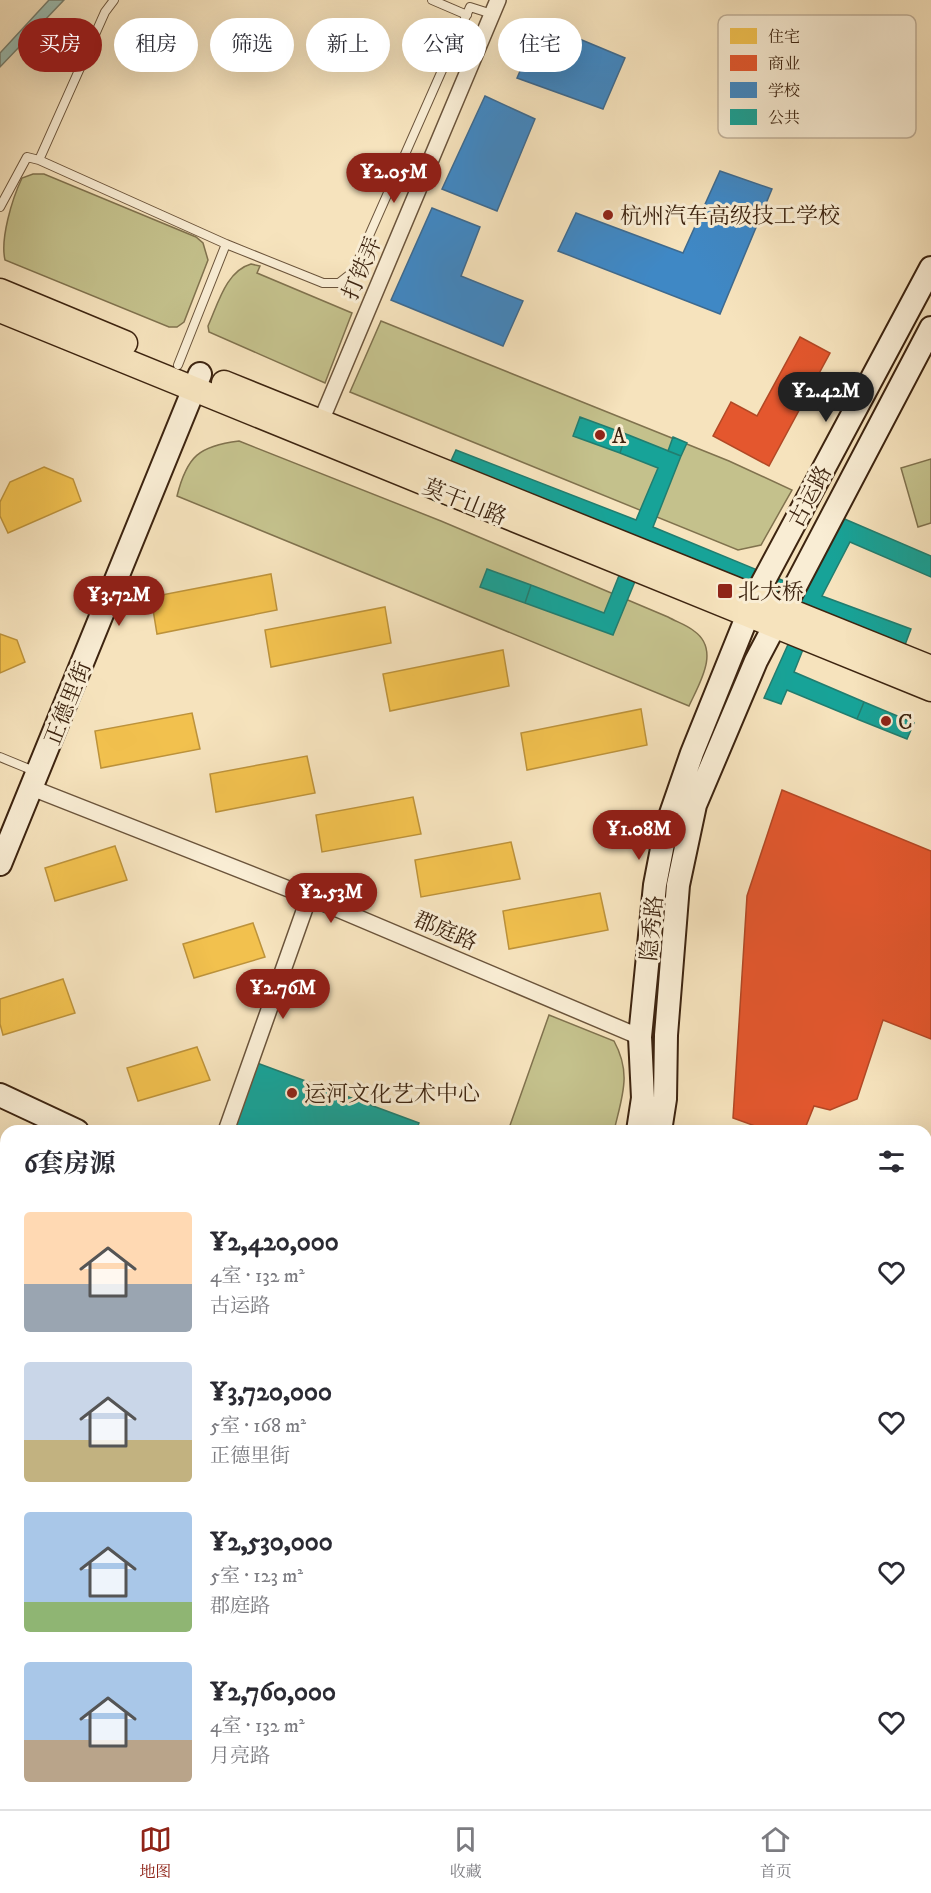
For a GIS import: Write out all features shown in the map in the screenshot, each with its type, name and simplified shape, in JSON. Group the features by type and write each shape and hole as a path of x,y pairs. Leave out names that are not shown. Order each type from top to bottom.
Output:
{"main road":[{"name":"古运路","path":"751,606 931,268"},
{"name":"莫干山路","path":"0,291 178,365 198,381 380,467 779,617 931,668"},
{"name":"莫干山路","path":"0,310 198,381 321,421 751,606"},
{"name":"古运路","path":"779,617 931,328"},
{"name":"正德里街","path":"0,864 198,381"},
{"name":"隐秀路","path":"639,1125 643,1098 640,1037 655,885 666,828 692,753 751,606"},
{"name":"莫干山路","path":"779,617 931,690"},
{"name":"隐秀路","path":"661,1125 665,1099 666,1035 678,885 694,805 756,661 779,617"},
{"path":"0,1095 64,1125"}],"street":[{"name":"打铁弄","path":"321,421 495,7"},
{"name":"郡庭路","path":"35,781 640,1037"},
{"path":"228,1125 309,897"}],"lane":[{"path":"39,160 53,123 105,12 114,0"},
{"path":"432,0 467,15"},
{"path":"0,207 27,157 39,160 226,244 323,283 339,283 353,273 470,7 495,7"},
{"path":"178,365 226,244"},
{"path":"0,757 35,781"}],"shaded area":[{"path":"33,174 44,174 196,237 203,243 208,260 184,322 177,327 169,327 5,260 4,241 14,197 22,178"},
{"path":"251,264 260,266 257,273 352,313 325,383 209,332 208,326 224,289 235,274"},
{"path":"381,321 729,461 792,490 761,545 738,550 350,392"},
{"path":"239,441 441,521 688,627 702,639 707,657 702,678 689,706 177,496 185,471 197,455 214,446"},
{"path":"931,459 931,523 918,527 901,468"},
{"path":"549,1015 614,1041 623,1064 624,1075 615,1125 510,1125"}],"water":[{"path":"49,0 64,0 47,18 32,18"},
{"path":"18,34 18,48 0,67 0,53"}],"building: 住宅":[{"path":"44,467 73,479 81,501 8,533 0,516 0,502 10,482"},
{"path":"271,574 277,610 157,634 151,597"},
{"path":"385,607 391,643 271,667 265,630"},
{"path":"0,634 17,640 25,662 0,673"},
{"path":"503,650 509,686 390,711 383,674"},
{"path":"641,709 647,745 527,770 521,733"},
{"path":"192,713 200,749 101,768 95,731"},
{"path":"307,756 315,793 216,812 210,774"},
{"path":"413,797 421,834 322,852 316,815"},
{"path":"511,842 520,879 421,897 415,860"},
{"path":"115,846 127,880 55,901 45,868"},
{"path":"600,893 608,930 509,949 503,911"},
{"path":"253,923 265,957 194,978 183,944"},
{"path":"63,979 75,1013 3,1035 0,1024 0,999"},
{"path":"197,1047 210,1080 138,1101 127,1068"}],"building: 商业":[{"path":"800,337 830,353 769,466 713,436 731,402 757,416"},
{"path":"782,790 931,851 931,1039 883,1020 857,1099 830,1110 814,1106 806,1125 752,1125 733,1118 747,896"}],"building: 学校":[{"path":"582,40 625,58 603,109 517,78 520,72 582,72"},
{"path":"485,96 535,119 497,211 442,189"},
{"path":"720,171 772,189 720,314 558,251 576,213 683,253"},
{"path":"432,208 480,227 461,276 523,301 503,346 391,300"}],"building: 公共":[{"name":"A","path":"580,417 626,434 620,453 573,436"},
{"name":"北大桥","path":"626,434 681,456 653,527 806,590 840,517 931,556 931,577 850,542 822,596 911,629 891,682 804,647 794,672 864,702 857,719 787,690 781,704 764,698 790,640 636,579 613,635 525,603 531,585 604,613 620,573 433,500 456,450 636,520 658,468 620,453"},
{"path":"673,437 687,443 681,456 668,451"},
{"path":"487,569 531,585 525,603 480,587"},
{"name":"C","path":"864,702 914,723 907,739 857,719"},
{"name":"运河文化艺术中心","path":"257,1063 419,1123 418,1125 234,1125"}],"place":[{"name":"杭州汽车高级技工学校","path":"608,215"},
{"name":"A","path":"600,435"},
{"name":"北大桥","path":"725,591"},
{"name":"C","path":"886,721"},
{"name":"运河文化艺术中心","path":"292,1093"}]}
